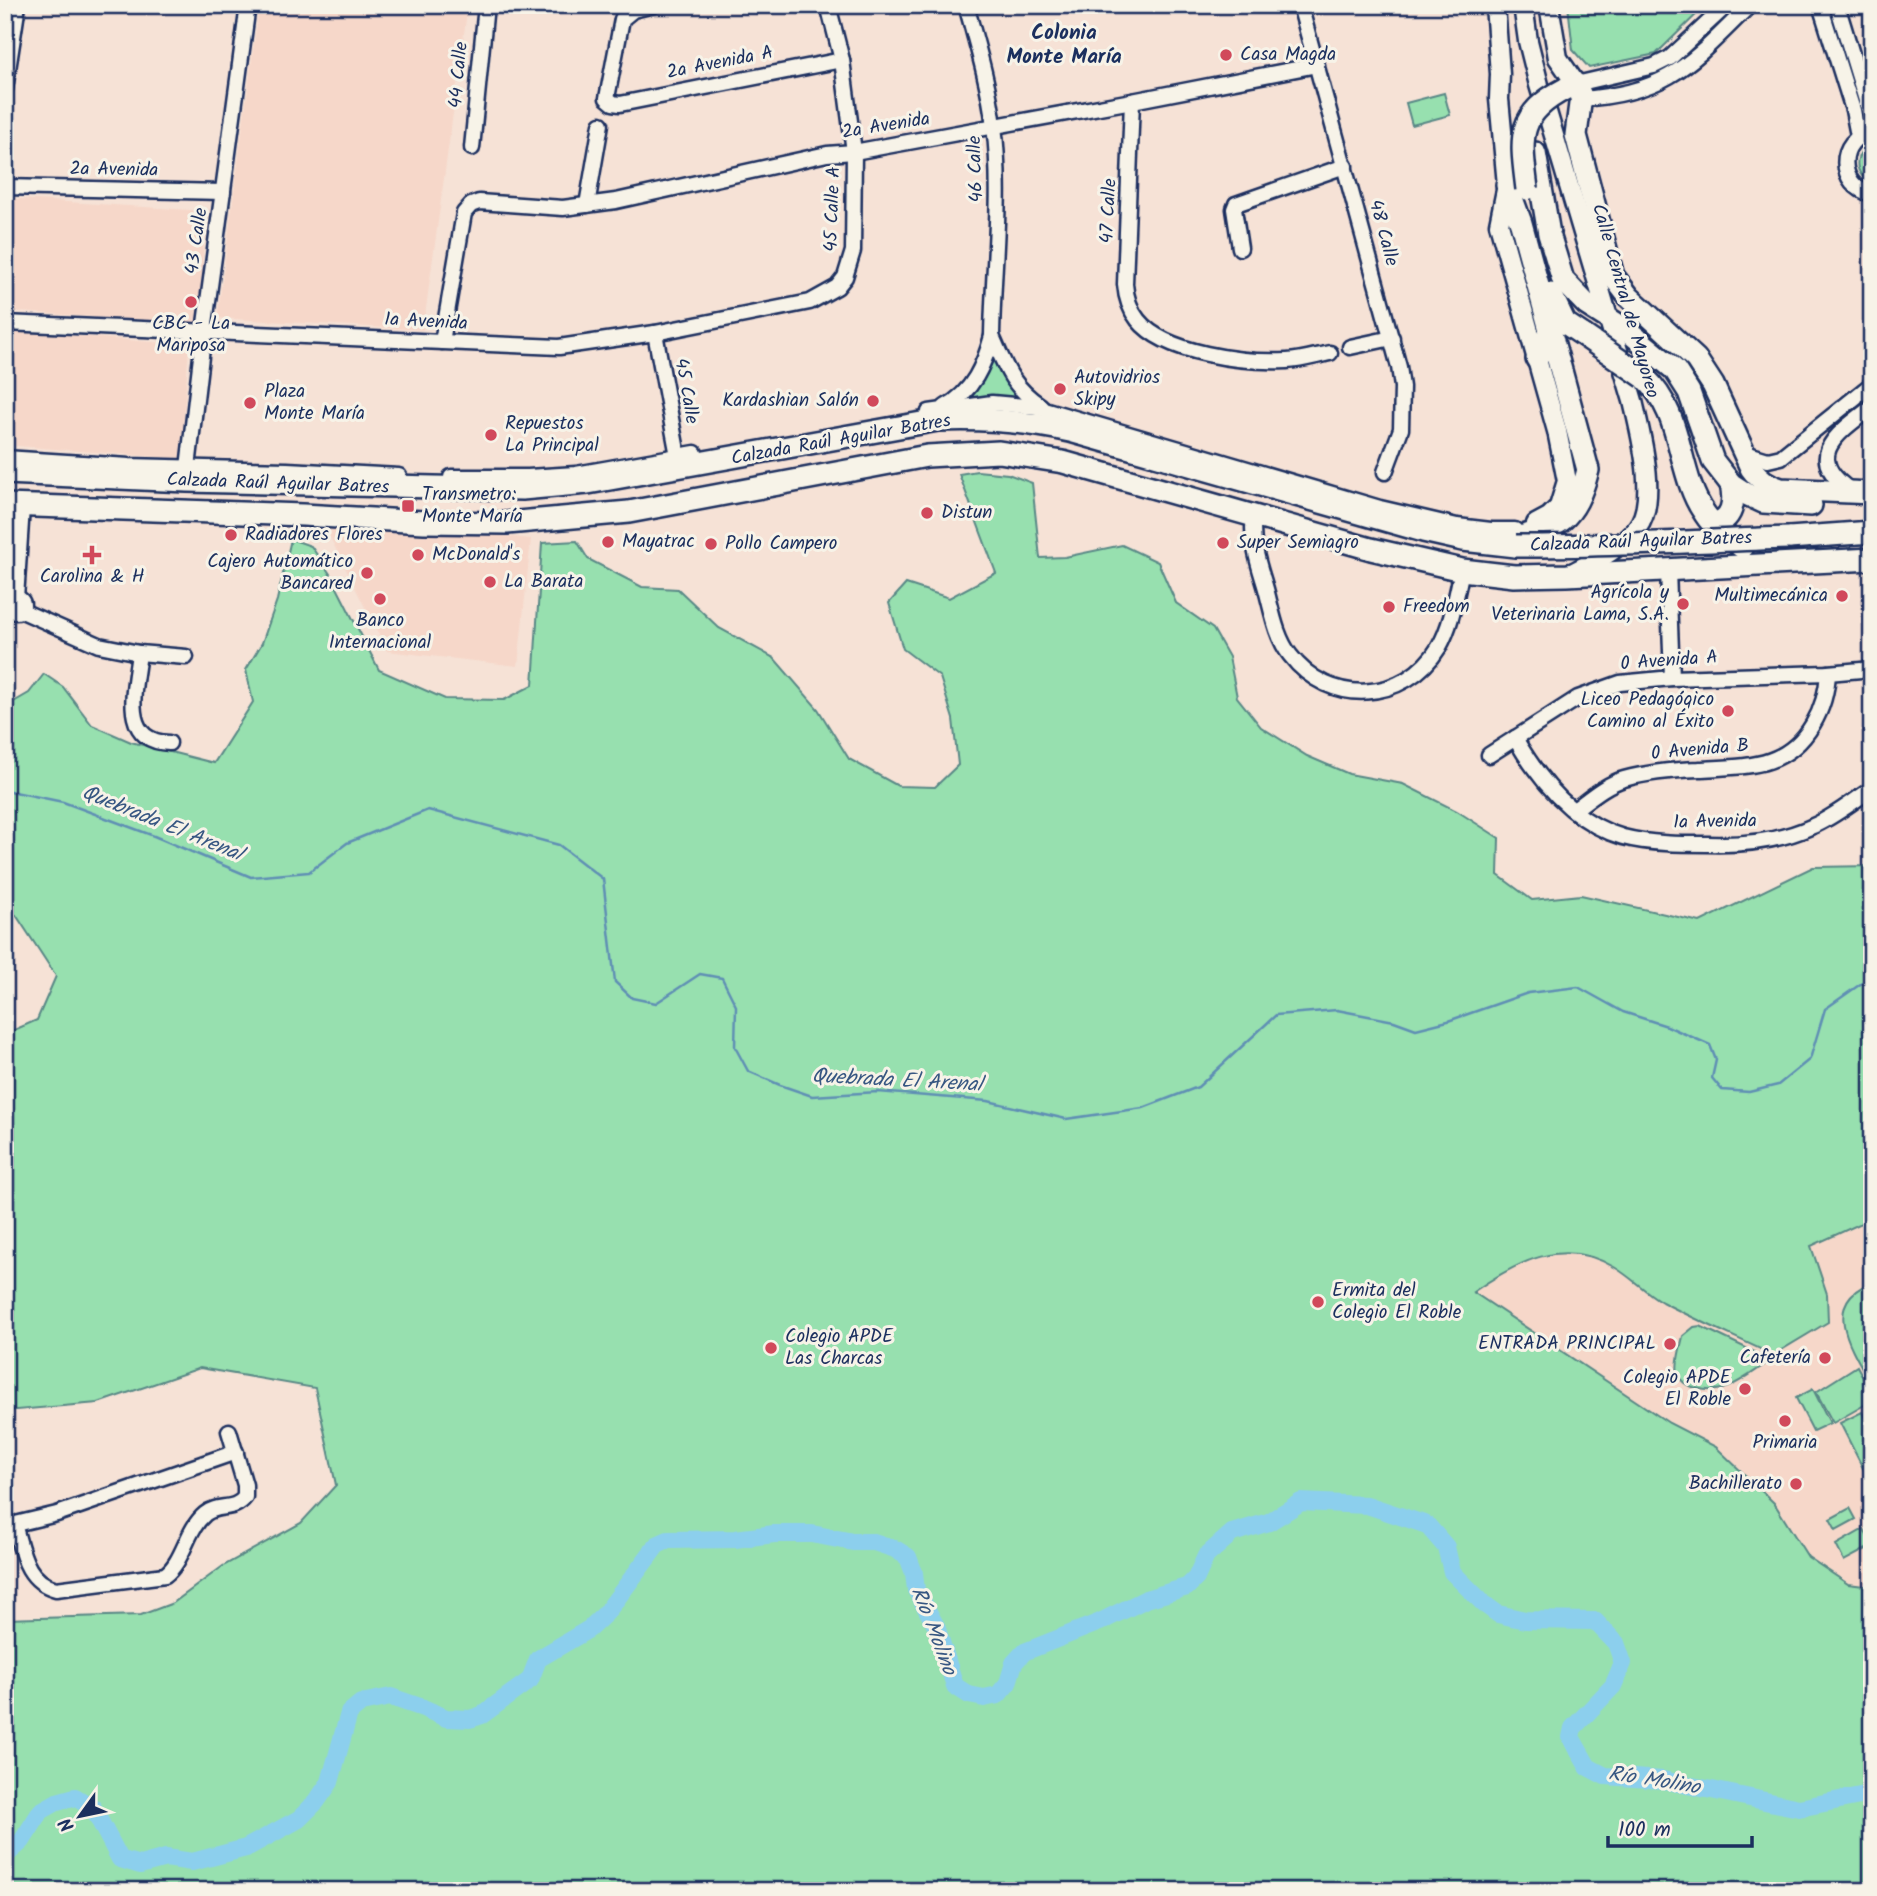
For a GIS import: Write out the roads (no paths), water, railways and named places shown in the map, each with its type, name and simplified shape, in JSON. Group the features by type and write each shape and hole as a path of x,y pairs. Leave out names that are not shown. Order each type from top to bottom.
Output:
{"highway":[{"path":"1520,535 1570,514 1580,499 1588,470 1521,223 1517,187 1527,121 1541,103 1573,93"},
{"path":"1573,93 1542,123 1537,135 1535,153 1540,191 1558,271 1573,292 1665,361 1683,380 1713,461 1731,485 1772,504 1872,507"},
{"path":"1573,93 1576,135 1614,276 1629,297 1696,359 1713,385 1751,468 1768,485 1789,490 1863,493"},
{"path":"1533,267 1549,289 1565,323 1644,377 1657,391 1671,418 1704,514 1733,540 1770,564"},
{"path":"1537,359 1550,331"},
{"path":"1049,410 1070,431"},
{"name":"Calzada Raúl Aguilar Batres","path":"5,473 187,475 460,489 522,489 588,483 938,421 980,418 1030,422 1070,431 1380,521 1463,540 1520,535 1572,547 1629,542 1788,538 1872,532"},
{"name":"Calzada Raúl Aguilar Batres","path":"13,506 507,523 629,512 927,456 999,452 1063,462 1371,549 1462,570 1514,576 1567,575 1872,559"},
{"path":"400,476 460,489"},
{"path":"1713,524 1723,521 1730,512 1733,498 1731,485"}],"main road":[{"path":"1495,5 1499,99 1517,187 1499,224 1557,431 1567,481 1559,507 1549,517 1520,535"},
{"name":"Calle Central de Mayoreo","path":"1523,5 1528,41 1539,85 1604,316 1630,391 1643,443 1646,470 1645,508 1640,524 1631,535 1600,558 1567,575"},
{"path":"1549,5 1558,58 1573,93"}],"street":[{"path":"5,89 18,5"},
{"name":"43 Calle","path":"187,475 248,5"},
{"name":"44 Calle","path":"472,148 486,5"},
{"name":"2a Avenida A","path":"654,5 633,10 626,14 620,24 607,98 613,103 620,104 842,60"},
{"name":"45 Calle A","path":"828,5 842,60 854,152 853,251 845,277 837,287"},
{"name":"46 Calle","path":"938,411 957,401 972,385 987,355 992,336 997,168 994,126 988,86 966,5"},
{"name":"48 Calle","path":"1300,5 1392,338 1402,387 1401,429 1385,472"},
{"path":"1573,93 1670,58 1727,5"},
{"path":"1573,93 1621,95 1675,74 1695,60 1749,5"},
{"path":"1820,5 1853,110 1865,134 1851,143 1844,163 1850,182 1870,195"},
{"path":"1836,5 1872,120"},
{"name":"2a Avenida","path":"442,342 464,213 471,205 479,202 536,207 616,201 827,154 854,152 1317,65"},
{"name":"47 Calle","path":"1132,101 1125,285 1129,303 1138,320 1161,338 1183,347 1224,357 1284,361 1330,353"},
{"path":"587,205 601,124"},
{"path":"1240,248 1234,209 1236,204 1345,166"},
{"name":"2a Avenida","path":"5,187 223,192"},
{"name":"1a Avenida","path":"5,323 559,347 655,333 810,302 837,287"},
{"name":"45 Calle","path":"655,333 678,456"},
{"name":"46 Calle","path":"992,336 1013,381 1031,399 1049,410"},
{"path":"1350,347 1392,338"},
{"path":"1742,452 1768,460 1781,457 1872,384"},
{"path":"5,458 187,475 566,475 992,403 1049,410 1380,508 1457,526 1520,535"},
{"path":"1863,493 1837,481 1831,474 1827,452 1837,434 1872,407"},
{"path":"13,506 13,607 99,645 139,653 186,657"},
{"path":"1254,516 1252,532 1260,570 1285,648 1312,675 1358,692 1385,690 1401,683 1428,663 1449,624 1462,570"},
{"path":"1668,570 1672,678"},
{"path":"139,653 134,697 135,724 146,738 157,743 169,743"},
{"name":"0 Avenida A","path":"1489,755 1592,691 1635,680 1828,673 1872,668"},
{"name":"0 Avenida B","path":"1574,810 1621,780 1660,771 1755,766 1786,754 1801,742 1818,714 1828,673"},
{"name":"1a Avenida","path":"1515,738 1537,773 1574,810 1594,825 1630,838 1682,844 1727,845 1792,835 1815,826 1872,789"},
{"path":"229,1431 236,1452 245,1485 245,1497 235,1506 216,1508 202,1517 174,1567 162,1576 55,1589 34,1578 28,1569 10,1525 57,1514 236,1452"}],"waterway":[{"name":"Quebrada El Arenal","path":"5,790 63,802 154,836 251,877 309,872 347,843 428,810 559,845 603,879 615,982 632,998 656,1003 700,974 722,978 736,1006 735,1047 748,1071 812,1096 878,1092 988,1101 1066,1119 1143,1108 1198,1087 1276,1015 1337,1010 1394,1021 1416,1029 1448,1021 1528,993 1578,987 1623,1012 1667,1026 1710,1045 1716,1060 1712,1078 1722,1090 1749,1092 1778,1085 1810,1059 1825,1009 1862,983 1872,983"},
{"name":"Río Molino","path":"5,1856 22,1841 41,1811 57,1802 75,1797 93,1808 120,1859 140,1865 166,1858 192,1862 246,1848 299,1819 316,1802 330,1782 349,1713 361,1703 391,1697 446,1718 470,1719 482,1715 530,1680 538,1659 589,1629 606,1613 657,1545 668,1540 812,1534 853,1542 874,1542 895,1549 908,1557 916,1590 936,1626 955,1686 969,1695 984,1698 998,1695 1008,1683 1014,1663 1024,1652 1100,1622 1146,1599 1187,1587 1196,1578 1206,1556 1232,1533 1269,1522 1301,1502 1367,1505 1427,1525 1446,1547 1452,1572 1498,1614 1525,1620 1595,1621 1616,1643 1623,1663 1613,1686 1573,1728 1571,1737 1588,1767 1605,1776 1663,1780 1799,1808 1872,1795"}],"place":[{"name":"Casa Magda","path":"1226,55"},
{"name":"CBC - La Mariposa","path":"191,302"},
{"name":"Autovidrios Skipy","path":"1060,389"},
{"name":"Kardashian Salón","path":"873,401"},
{"name":"Plaza Monte María","path":"250,403"},
{"name":"Repuestos La Principal","path":"491,435"},
{"name":"Transmetro: Monte María","path":"408,506"},
{"name":"Distun","path":"927,513"},
{"name":"Radiadores Flores","path":"231,535"},
{"name":"Mayatrac","path":"608,542"},
{"name":"Super Semiagro","path":"1223,543"},
{"name":"Pollo Campero","path":"711,544"},
{"name":"Carolina & H","path":"92,555"},
{"name":"McDonald's","path":"418,555"},
{"name":"Cajero Automático Bancared","path":"367,573"},
{"name":"La Barata","path":"490,582"},
{"name":"Multimecánica","path":"1842,596"},
{"name":"Banco Internacional","path":"380,599"},
{"name":"Agrícola y Veterinaria Lama, S.A.","path":"1683,604"},
{"name":"Freedom","path":"1389,607"},
{"name":"Liceo Pedagógico Camino al Éxito","path":"1728,711"},
{"name":"Ermita del Colegio El Roble","path":"1318,1302"},
{"name":"ENTRADA PRINCIPAL","path":"1670,1344"},
{"name":"Colegio APDE Las Charcas","path":"771,1348"},
{"name":"Cafetería","path":"1825,1358"},
{"name":"Colegio APDE El Roble","path":"1745,1389"},
{"name":"Primaria","path":"1785,1421"},
{"name":"Bachillerato","path":"1796,1484"}],"district":[{"name":"Colonia Monte María","path":"1064,45"}]}
